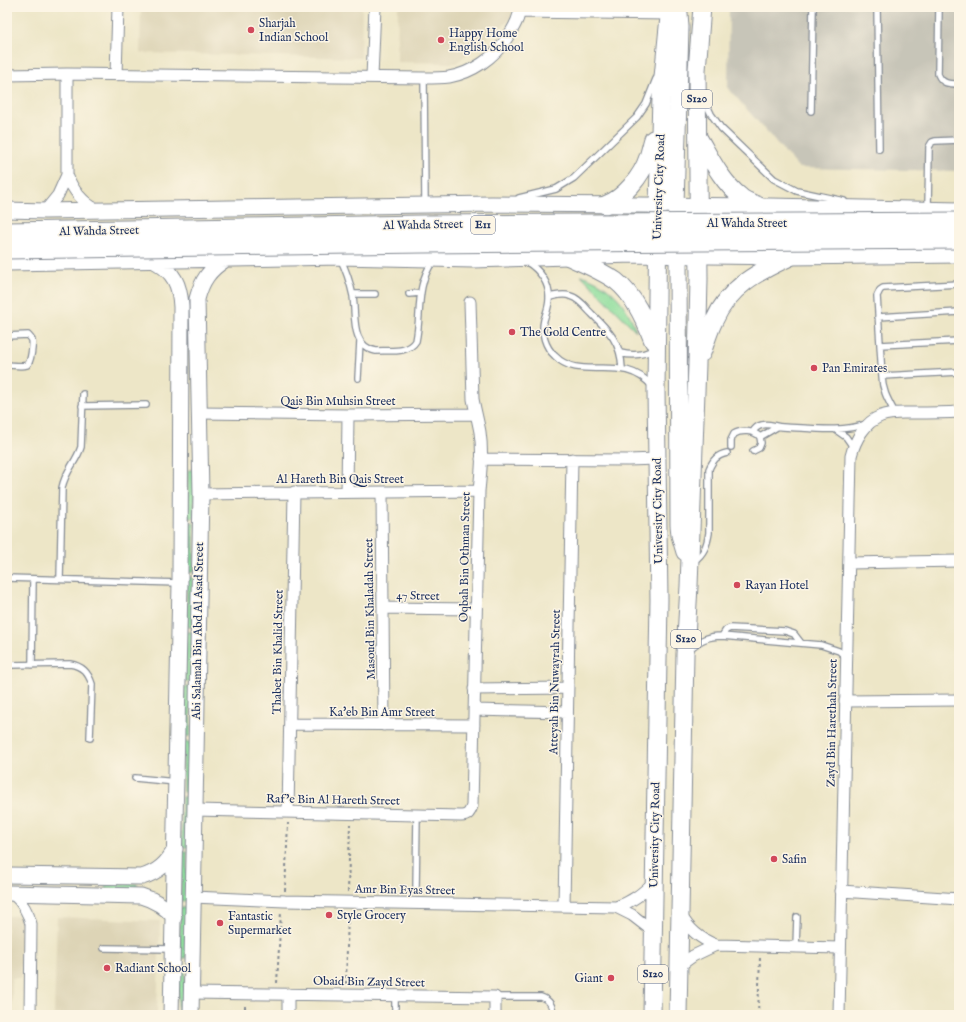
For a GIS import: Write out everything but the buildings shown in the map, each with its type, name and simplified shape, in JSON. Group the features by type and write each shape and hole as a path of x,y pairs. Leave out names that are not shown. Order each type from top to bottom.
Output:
{"highway":[{"name":"Al Wahda Street","path":"7,232 423,225 959,222"},
{"name":"Al Wahda Street","path":"7,249 431,242 959,239"}],"main road":[{"name":"S120","path":"678,1015 685,654 690,563 697,364 699,238 697,70 702,7"},
{"name":"University City Road","path":"652,1015 660,599 656,391 657,255 661,97 672,9"},
{"path":"672,9 680,27 675,206 678,216 684,225 699,238 722,248 756,256"},
{"path":"605,205 613,202 622,195 644,167 649,156 661,97"},
{"path":"698,137 719,171 733,190 741,197 759,206"},
{"path":"658,205 664,212 673,228 678,255 679,524 682,544 690,563"},
{"path":"569,257 607,275 617,282 641,313 656,348"},
{"path":"697,364 713,321 728,298 748,279 790,257"}],"street":[{"path":"116,75 118,7"},
{"path":"372,78 375,7"},
{"path":"7,75 67,74 372,78 450,77 487,61 501,47 513,30 520,9 672,9"},
{"path":"45,211 58,195 67,175 67,74"},
{"path":"67,175 75,192 85,203 97,210"},
{"path":"7,210 45,211 492,204 759,206 959,210"},
{"path":"7,263 340,257 433,260 657,255 790,257 959,255"},
{"name":"Abi Salamah Bin Abd Al Asad Street","path":"191,1015 201,494 197,299 200,287 207,275 215,266 226,259"},
{"name":"Abi Salamah Bin Abd Al Asad Street","path":"154,260 163,265 171,274 177,284 180,295 180,583 172,1015"},
{"name":"Oqbah Bin Othman Street","path":"470,302 473,399 480,431 481,459 472,806 470,812"},
{"path":"181,384 188,385 193,390 200,412"},
{"name":"Qais Bin Muhsin Street","path":"200,412 348,415 476,414"},
{"path":"870,422 882,416 895,413 959,412"},
{"path":"347,492 348,415"},
{"name":"Zayd Bin Harethah Street","path":"839,1015 850,466 853,447 861,433 870,422"},
{"path":"481,459 657,459"},
{"name":"Atteyah Bin Nuwayrah Street","path":"564,906 572,459"},
{"name":"Al Hareth Bin Qais Street","path":"201,494 479,491"},
{"name":"Thabet Bin Khalid Street","path":"288,812 294,492"},
{"name":"Masoud Bin Khaladah Street","path":"382,493 384,725"},
{"path":"849,563 959,561"},
{"name":"47 Street","path":"383,608 476,609"},
{"path":"474,688 568,688"},
{"path":"846,701 959,700"},
{"path":"474,710 567,712"},
{"name":"Ka'eb Bin Amr Street","path":"290,724 474,725"},
{"name":"Raf'e Bin Al Hareth Street","path":"195,810 460,816 467,815 470,812"},
{"path":"7,875 142,877 158,870 165,864 175,849"},
{"path":"9,892 16,886 50,887 58,882 60,876"},
{"name":"Amr Bin Eyas Street","path":"616,908 637,897 654,881"},
{"path":"841,891 959,900"},
{"path":"9,892 141,896 149,898 163,906 174,917"},
{"path":"9,892 23,904 32,924 30,1015"},
{"name":"Amr Bin Eyas Street","path":"193,897 616,908 636,918 654,932"},
{"path":"680,913 694,933 716,945 840,948"},
{"path":"679,966 693,956 716,945"},
{"name":"Obaid Bin Zayd Street","path":"191,993 494,997"},
{"path":"288,994 288,1015"},
{"path":"494,997 495,1015"}],"lane":[{"path":"810,111 813,7"},
{"path":"877,7 879,149"},
{"path":"940,7 938,74 947,84 959,84"},
{"path":"492,204 548,192 564,184 579,173 637,117 642,110 650,96 666,48"},
{"path":"697,70 704,99 716,121 732,139 774,180 797,191 879,209"},
{"path":"424,78 425,205"},
{"path":"928,210 929,147 932,142 959,140"},
{"path":"340,257 348,275 353,294 356,331 360,341 367,348 376,350 403,350 413,346 418,336 420,293 424,275 433,260"},
{"path":"522,258 535,268 548,286 549,297 544,321 544,337 548,348 556,357 566,364 577,368 622,368 632,371 641,376 656,391"},
{"path":"895,413 883,389 877,296 883,288 959,284"},
{"path":"409,294 420,293"},
{"path":"353,294 375,294"},
{"path":"549,297 564,294 576,298 614,339 620,353 622,368"},
{"path":"878,317 959,312"},
{"path":"7,336 28,335 32,342 31,359 29,363 24,366 7,366"},
{"path":"358,378 360,341"},
{"path":"880,344 959,341"},
{"path":"620,353 632,356 645,354 656,348"},
{"path":"882,376 959,372"},
{"path":"60,579 62,488 64,478 78,455 81,447 82,394"},
{"path":"82,406 146,405"},
{"path":"753,432 760,425 768,424 777,427 835,430 870,422"},
{"path":"760,437 777,427"},
{"path":"835,430 846,437 853,447"},
{"path":"731,447 731,440 734,434 740,432 753,432 760,437 761,440 761,446 753,451"},
{"path":"690,563 698,558 704,551 707,543 709,533 709,469 715,458 727,453"},
{"path":"7,578 180,583"},
{"path":"32,665 33,579"},
{"path":"722,636 726,630 730,628 785,631 794,634 801,642"},
{"path":"685,654 698,642 705,638 722,636 821,645 830,647 846,657"},
{"path":"7,665 70,664 85,670 90,676 92,684 90,738"},
{"path":"135,778 176,782"},
{"path":"416,890 417,815"},
{"path":"796,947 797,917"},
{"path":"104,948 173,949"},
{"path":"395,996 395,1015"},
{"name":"Obaid Bin Zayd Street","path":"494,997 541,997 551,1003 553,1015"}],"path":[{"path":"276,994 288,812"},
{"path":"758,1015 760,946"}],"shaded area":[{"name":"Sharjah Indian School","path":"141,7 362,7 361,58 140,53"},
{"name":"Happy Home English School","path":"398,7 512,7 512,18 456,63 397,62"},
{"path":"729,7 959,7 959,171 799,168 728,88"},
{"path":"7,916 21,916 21,978 12,978 12,1015 7,1015"},
{"name":"Radiant School","path":"57,917 160,921 157,1015 54,1015"}],"green space":[{"path":"581,275 600,284 616,296 628,312 636,331"},
{"path":"188,470 195,470 194,518 188,518"},
{"path":"187,523 194,523 194,572 187,572"},
{"path":"187,577 193,578 193,627 187,627"},
{"path":"186,632 192,632 192,682 185,682"},
{"path":"184,687 191,687 190,736 184,736"},
{"path":"183,742 190,742 189,792 183,792"},
{"path":"182,797 189,797 188,847 182,847"},
{"path":"181,852 187,852 187,901 181,901"},
{"path":"106,883 137,884 137,890 106,889"},
{"path":"180,908 186,908 186,958 180,958"},
{"path":"179,964 185,964 185,1013 178,1013"}],"place":[{"name":"Sharjah Indian School","path":"251,30"},
{"name":"Happy Home English School","path":"441,40"},
{"name":"The Gold Centre","path":"512,332"},
{"name":"Pan Emirates","path":"814,368"},
{"name":"Rayan Hotel","path":"737,585"},
{"name":"Safin","path":"774,859"},
{"name":"Style Grocery","path":"329,915"},
{"name":"Fantastic Supermarket","path":"220,923"},
{"name":"Radiant School","path":"107,968"},
{"name":"Giant","path":"611,978"}]}
